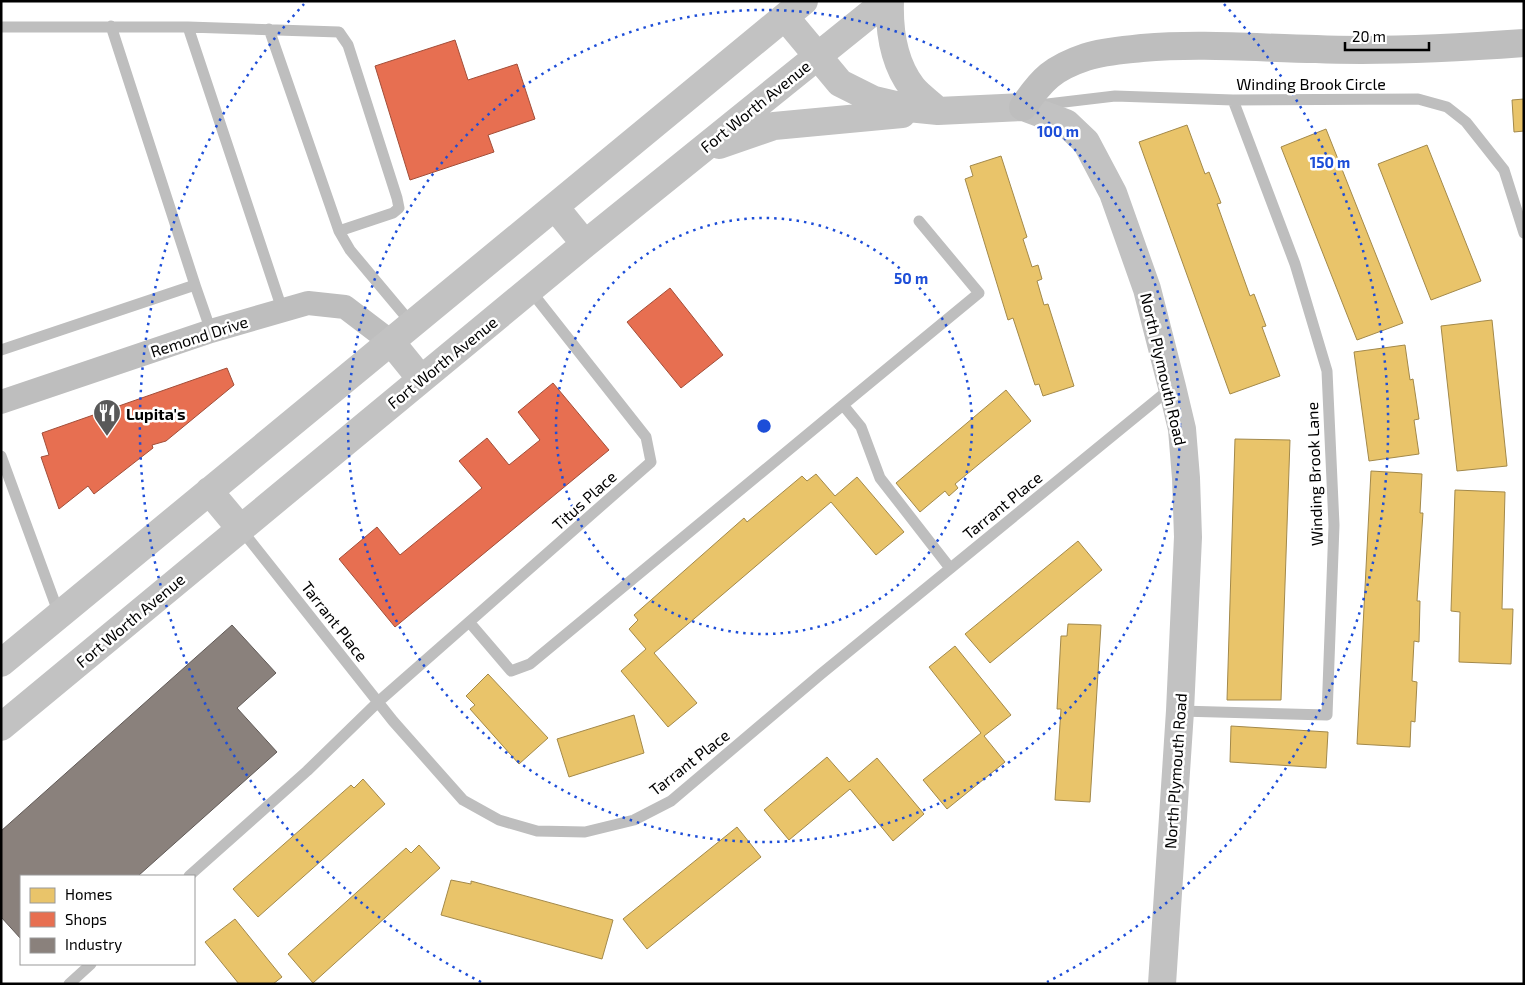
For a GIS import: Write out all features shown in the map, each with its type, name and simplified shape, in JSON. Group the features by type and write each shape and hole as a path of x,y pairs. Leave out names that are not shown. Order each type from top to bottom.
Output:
{"highway":[{"path":"1023,107 1040,82 1060,68 1087,57 1115,51 1210,44 1317,50 1419,49 1524,42"}],"main road":[{"name":"Fort Worth Avenue","path":"1,728 585,244 886,1"},
{"path":"890,1 891,28 898,61 912,87 938,110"},
{"name":"North Plymouth Road","path":"794,9 818,56 840,83 874,100 908,108 938,110 1023,107 1066,123 1086,142 1113,193 1147,289 1172,387 1182,430 1186,488 1188,537 1180,711 1162,984"},
{"path":"2,660 794,9"},
{"path":"694,156 742,136 774,126 938,110"},
{"path":"555,207 585,244"},
{"path":"391,342 421,379"},
{"path":"209,491 240,528"}],"street":[{"name":"Remond Drive","path":"1,402 211,331 308,303 345,307 391,342"}],"lane":[{"path":"111,26 211,331"},
{"path":"188,26 282,309"},
{"path":"1,27 188,26 339,32 348,45 399,208 393,213 339,231"},
{"path":"269,29 339,231 350,250 412,324"},
{"name":"Winding Brook Circle","path":"1023,107 1115,96 1234,100 1418,99 1447,107 1466,122 1504,170 1524,233"},
{"name":"Winding Brook Lane","path":"1180,711 1327,715 1334,524 1327,371 1295,264 1234,100"},
{"path":"470,623 511,671 530,664 979,293 919,222"},
{"path":"1,350 195,285"},
{"name":"Titus Place","path":"190,875 378,702 651,462 646,437 530,290"},
{"name":"Tarrant Place","path":"240,528 378,702 463,800 499,820 537,831 593,830 634,820 671,802 950,568 1172,387"},
{"path":"843,405 861,427 880,478 950,568"},
{"path":"1,456 59,615"},
{"path":"69,984 90,965"}],"building: Homes":[{"path":"1524,99 1524,131 1514,132 1512,100"},
{"path":"1187,125 1205,174 1209,172 1221,203 1217,204 1250,296 1254,294 1266,326 1262,327 1280,376 1230,394 1139,142"},
{"path":"1326,129 1403,323 1357,340 1281,147"},
{"path":"1427,145 1481,281 1431,300 1378,164"},
{"path":"1001,156 1027,237 1023,239 1032,267 1038,265 1042,279 1037,281 1044,305 1048,304 1074,386 1043,396 1039,384 1035,385 1013,318 1008,320 965,179 973,176 970,166"},
{"path":"1492,320 1507,466 1457,471 1441,326"},
{"path":"1405,345 1410,380 1413,379 1419,419 1414,420 1419,454 1369,461 1354,352"},
{"path":"1006,390 1031,421 955,484 958,488 949,496 945,491 920,512 896,483"},
{"path":"1235,439 1290,440 1281,700 1227,700"},
{"path":"1371,471 1422,474 1420,513 1423,513 1417,601 1420,601 1419,642 1414,641 1412,681 1417,682 1415,722 1411,721 1410,747 1357,744"},
{"path":"816,474 835,496 857,477 904,532 876,555 831,502 654,653 697,703 668,727 621,671 646,649 629,629 638,620 634,615 744,518 747,522 802,476 807,481"},
{"path":"1455,490 1505,492 1502,609 1513,609 1511,664 1459,662 1460,612 1451,611"},
{"path":"1078,541 1102,570 990,663 965,634"},
{"path":"1068,624 1101,625 1090,802 1055,800 1061,709 1057,709 1061,636 1067,636"},
{"path":"955,646 1011,715 984,736 1005,762 947,809 923,780 981,733 929,667"},
{"path":"488,674 548,738 519,764 470,709 475,705 466,696"},
{"path":"634,715 644,753 569,777 557,739"},
{"path":"1231,726 1328,732 1326,768 1230,762"},
{"path":"827,757 849,782 877,758 924,814 893,841 850,789 789,840 764,810"},
{"path":"363,779 385,804 258,917 233,889 351,785 354,788"},
{"path":"737,827 761,857 647,949 623,919"},
{"path":"419,845 440,868 313,983 288,954 406,848 411,853"},
{"path":"451,880 471,884 471,881 613,920 602,959 441,915"},
{"path":"235,919 282,977 273,984 239,984 205,942"}],"building: Shops":[{"path":"455,40 468,80 517,64 535,119 488,135 494,152 410,180 375,66"},
{"path":"670,288 723,355 681,388 627,322"},
{"name":"Lupita's","path":"227,368 234,385 166,441 152,445 153,448 94,494 88,486 59,509 41,457 49,455 42,433"},
{"path":"553,383 609,450 395,627 339,559 377,527 400,555 482,488 459,461 487,438 509,465 540,440 518,412"}],"building: Industry":[{"path":"232,625 276,673 237,708 277,752 139,875 20,875 20,938 1,917 1,831"}],"place":[{"name":"Lupita's","path":"107,437"}]}
